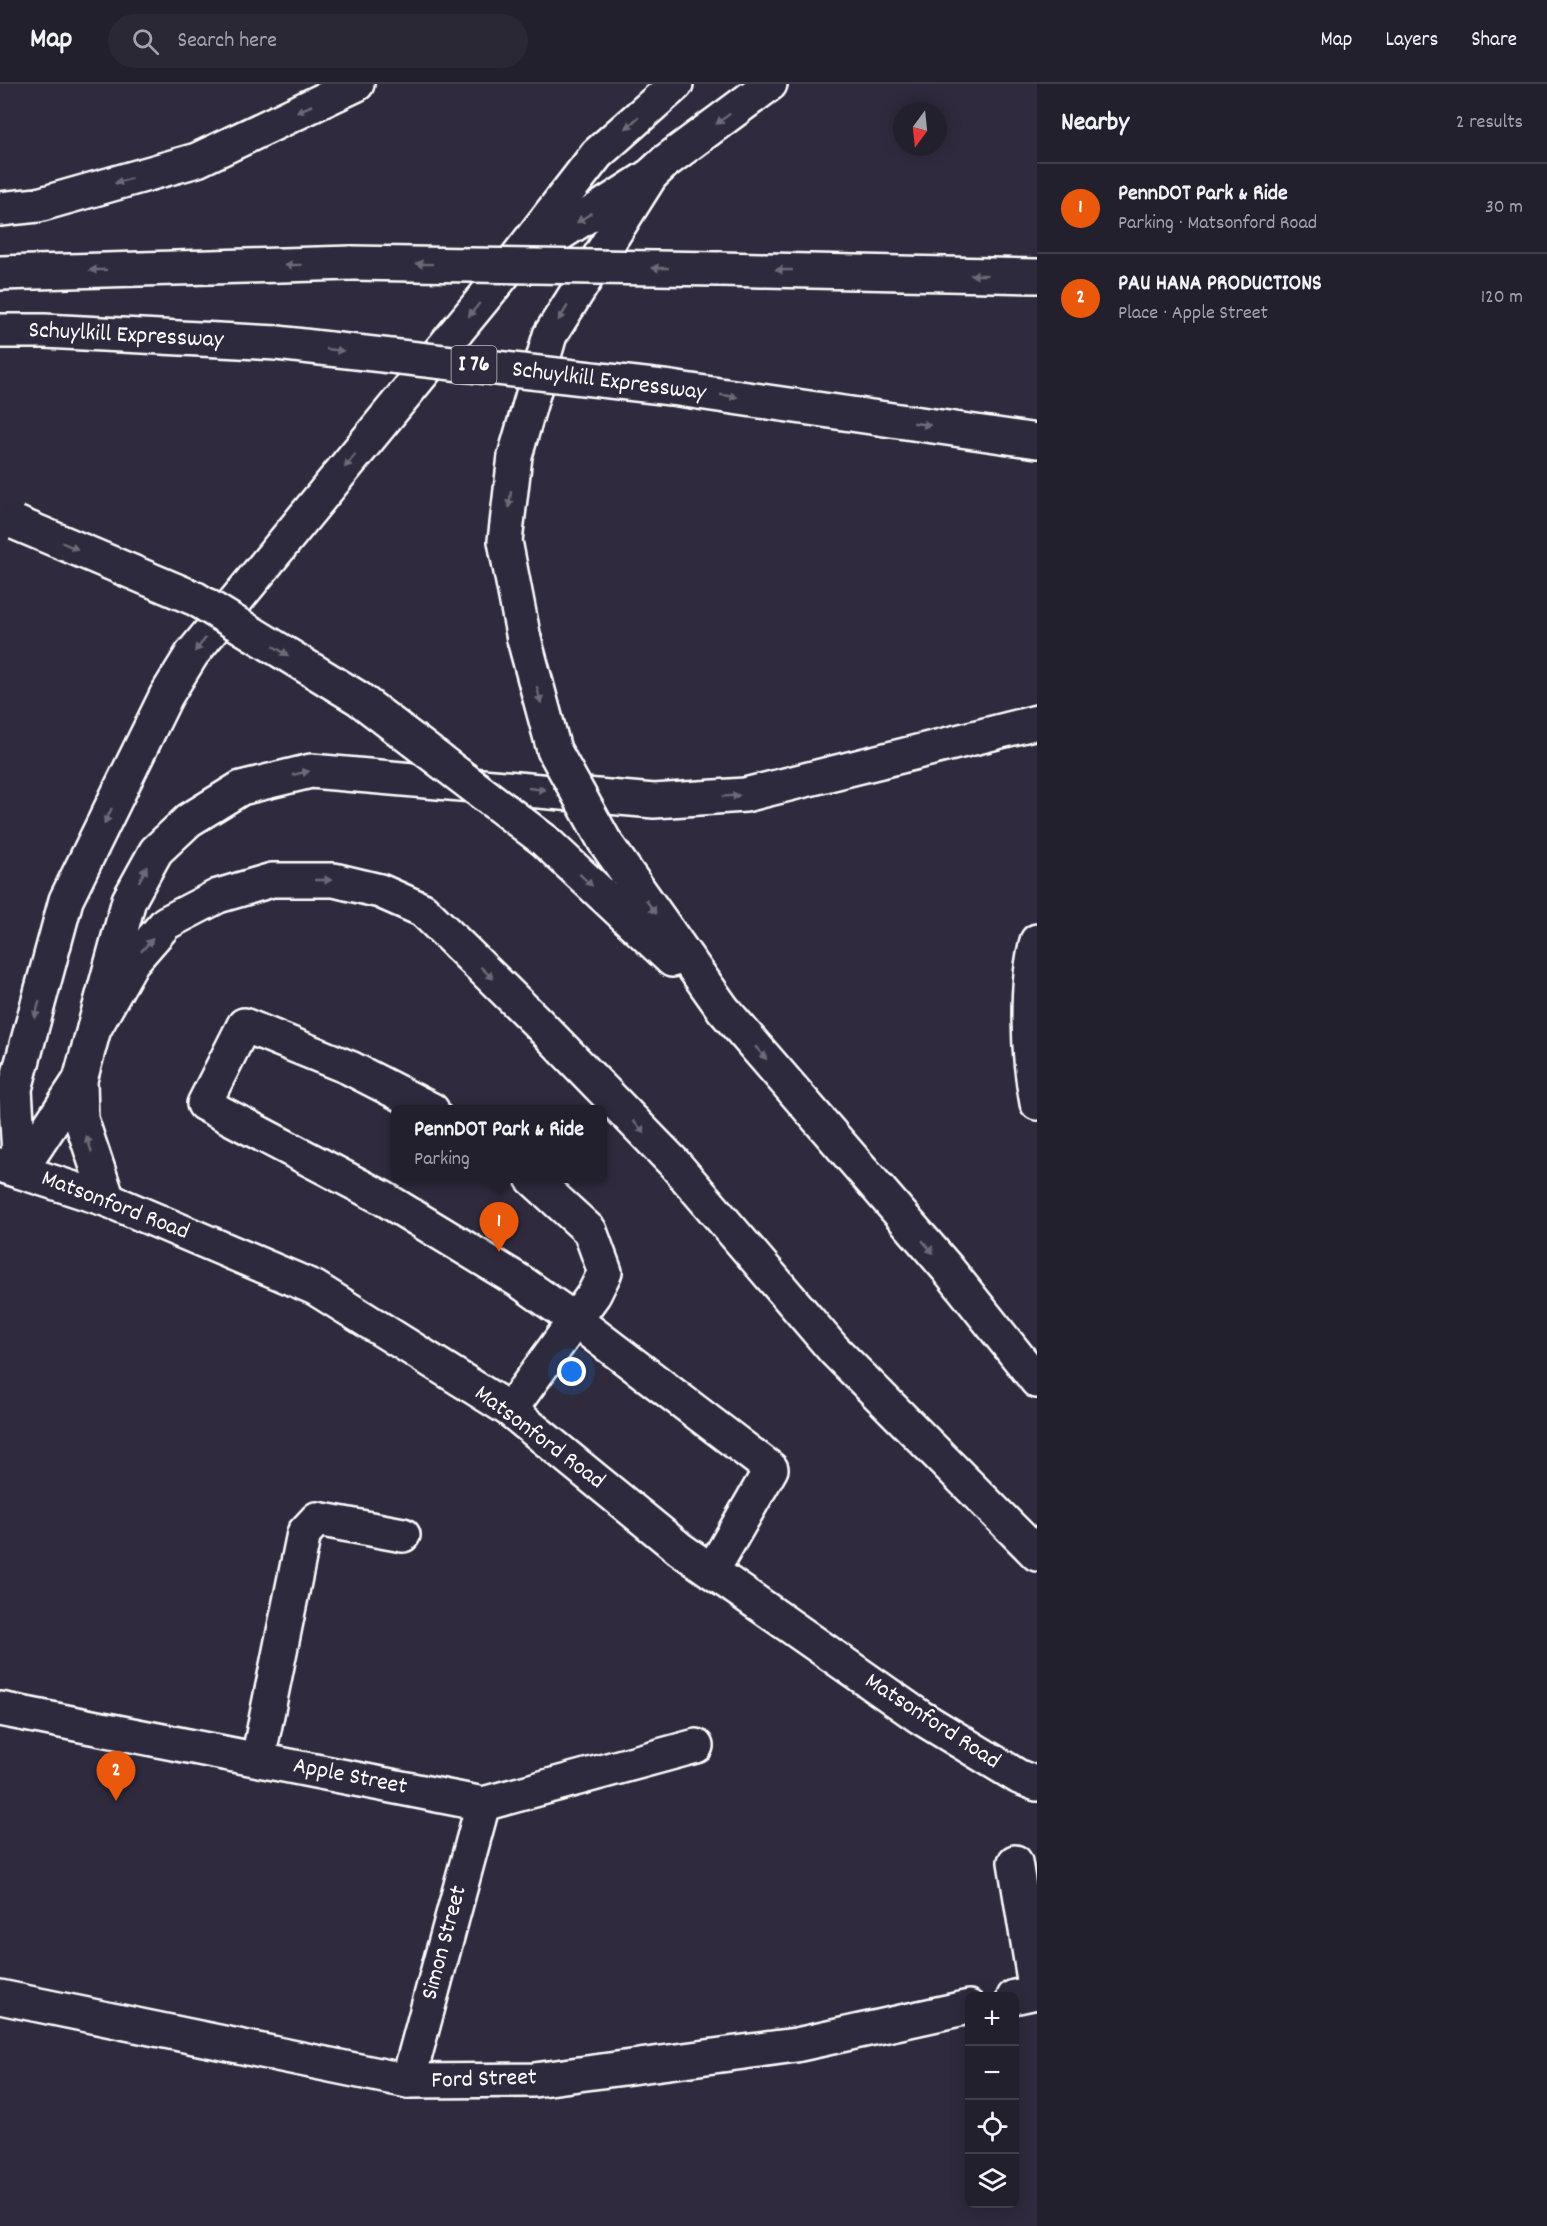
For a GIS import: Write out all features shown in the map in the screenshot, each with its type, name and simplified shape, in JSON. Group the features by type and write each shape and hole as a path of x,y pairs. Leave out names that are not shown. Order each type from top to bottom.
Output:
{"main road":[{"path":"0,209 38,205 197,160 357,84"},
{"path":"10,1168 8,1094 66,900 166,696 192,654 511,265 597,154 676,84"},
{"path":"511,265 651,175 666,161 770,84"},
{"path":"651,175 550,335 515,456 505,541 524,639 554,750 605,842 723,1009 947,1268 1037,1381"},
{"path":"0,273 352,263 1037,276"},
{"name":"Schuylkill Expressway","path":"0,331 44,331 277,343 671,388 1037,441"},
{"path":"8,521 196,599 358,699 544,840 723,1009"},
{"path":"108,1200 81,1119 80,1080 129,900 156,850 189,820 241,788 311,771 654,801 745,795 1037,722"},
{"path":"94,1029 132,962 166,923 218,896 272,880 334,880 380,891 423,910 537,1022 674,1163 834,1350 1037,1554"},
{"path":"1037,940 1032,958 1030,1034 1031,1072 1037,1103"},
{"path":"422,1105 350,1068 244,1025 204,1104 383,1198 521,1281 771,1469 712,1571"},
{"path":"10,1168 80,1080"},
{"name":"Matsonford Road","path":"10,1168 108,1200 315,1288 510,1410 680,1549 920,1717 1018,1778 1037,1784"},
{"path":"510,1410 594,1293 604,1272 590,1231 536,1183"},
{"path":"258,1759 303,1533 317,1519 403,1535"},
{"name":"Apple Street","path":"0,1708 483,1804 696,1746"},
{"name":"Simon Street","path":"408,2081 483,1804"},
{"path":"1015,1862 1029,1994"},
{"name":"Ford Street","path":"0,1997 408,2081 534,2080 796,2045 965,2008"}],"place":[{"name":"PennDOT Park & Ride","path":"499,1252"},
{"name":"PAU HANA PRODUCTIONS","path":"116,1801"}]}
